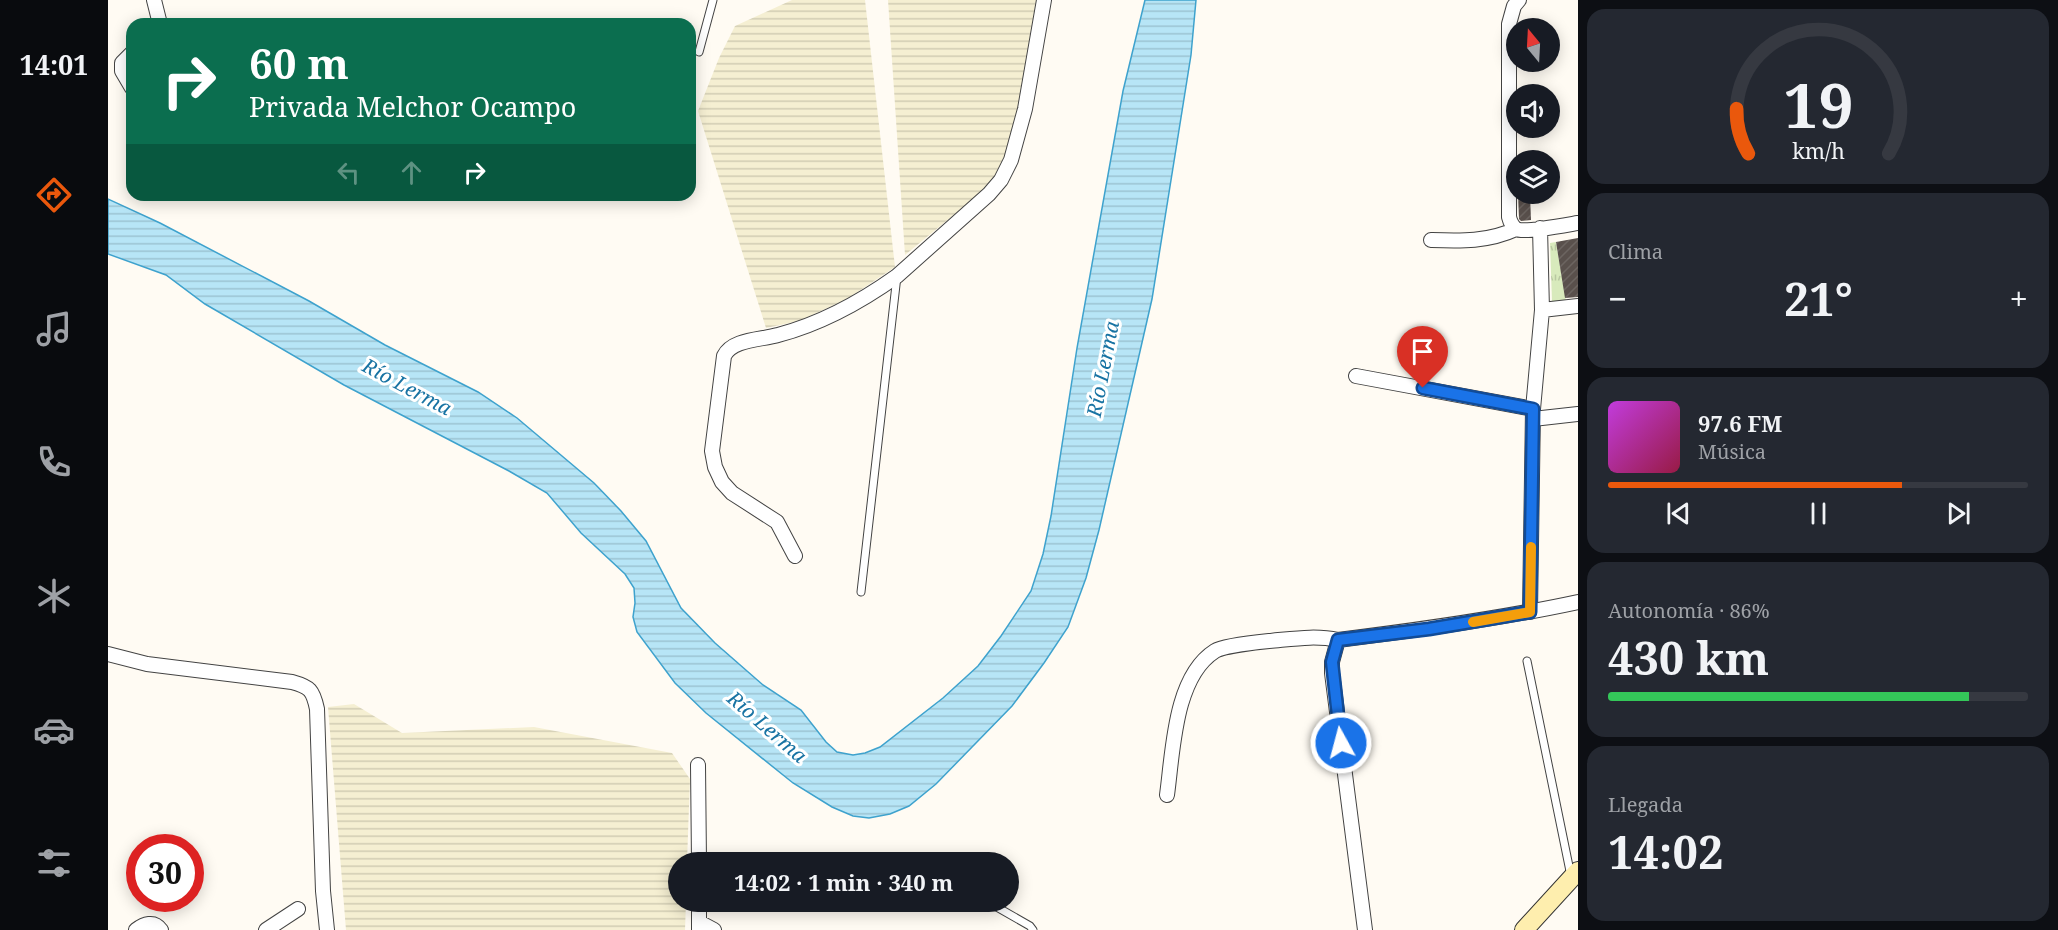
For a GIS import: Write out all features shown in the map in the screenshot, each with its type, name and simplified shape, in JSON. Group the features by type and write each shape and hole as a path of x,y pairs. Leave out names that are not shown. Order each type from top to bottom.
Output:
{"main road":[{"path":"1524,930 1575,874"}],"street":[{"path":"154,0 158,18"},
{"path":"795,556 777,522 732,493 722,482 715,466 712,451 724,356 727,349 732,345 792,332 872,293 897,276 989,194 1001,180 1011,160 1026,109 1044,0"},
{"path":"1516,229 1512,225 1508,210 1509,24 1514,6 1519,0"},
{"path":"126,59 122,63 122,71 126,78"},
{"path":"1431,240 1489,239 1516,229 1525,231 1578,223"},
{"path":"1530,612 1533,414 1542,310 1540,228"},
{"path":"1542,310 1578,306"},
{"path":"1356,376 1533,414 1578,414"},
{"path":"1167,795 1183,695 1198,668 1216,650 1260,642 1313,638 1338,640 1429,629 1578,602"},
{"path":"1338,640 1333,656 1332,673 1365,930"},
{"path":"108,654 147,664 291,682 306,686 314,696 317,709 323,891 327,930"},
{"path":"698,765 699,852"},
{"path":"266,930 298,909"},
{"path":"136,930 144,925 152,924 161,930"},
{"path":"699,926 714,930"}],"lane":[{"path":"699,52 713,0"},
{"path":"861,592 897,276"},
{"path":"1527,661 1575,874"},
{"path":"1006,912 1033,930"}],"shaded area":[{"path":"792,0 865,0 895,267 847,299 799,321 766,328 698,111 719,58 735,26"},
{"path":"888,0 1036,0 1013,138 1001,176 905,255"},
{"path":"354,704 402,733 534,727 672,753 690,779 687,852 668,852 668,912 686,912 685,930 346,930 328,707"}],"green space":[{"path":"1556,242 1566,301 1552,302 1550,243"}],"water":[{"name":"Río Lerma","path":"1145,0 1196,0 1191,55 1152,299 1086,578 1068,627 1012,706 936,784 909,806 890,814 869,818 853,816 832,807 793,783 706,713 675,683 637,632 633,617 634,588 625,574 581,533 547,493 344,385 205,304 166,275 108,254 108,199 160,223 309,301 385,345 478,392 517,418 594,483 621,511 646,541 681,608 715,643 763,685 801,710 826,742 837,752 853,755 865,753 880,747 943,698 978,666 1031,591 1043,554 1051,516 1077,348 1123,91"}],"building":[{"path":"1518,204 1530,204 1531,220 1521,221"},
{"path":"1578,238 1578,297 1565,298 1556,242"}],"slow traffic":[{"path":"1473,622 1530,612 1531,547"}],"route":[{"path":"1341,743 1332,673 1334,650 1338,640 1429,629 1530,612 1533,409 1423,388"}]}
